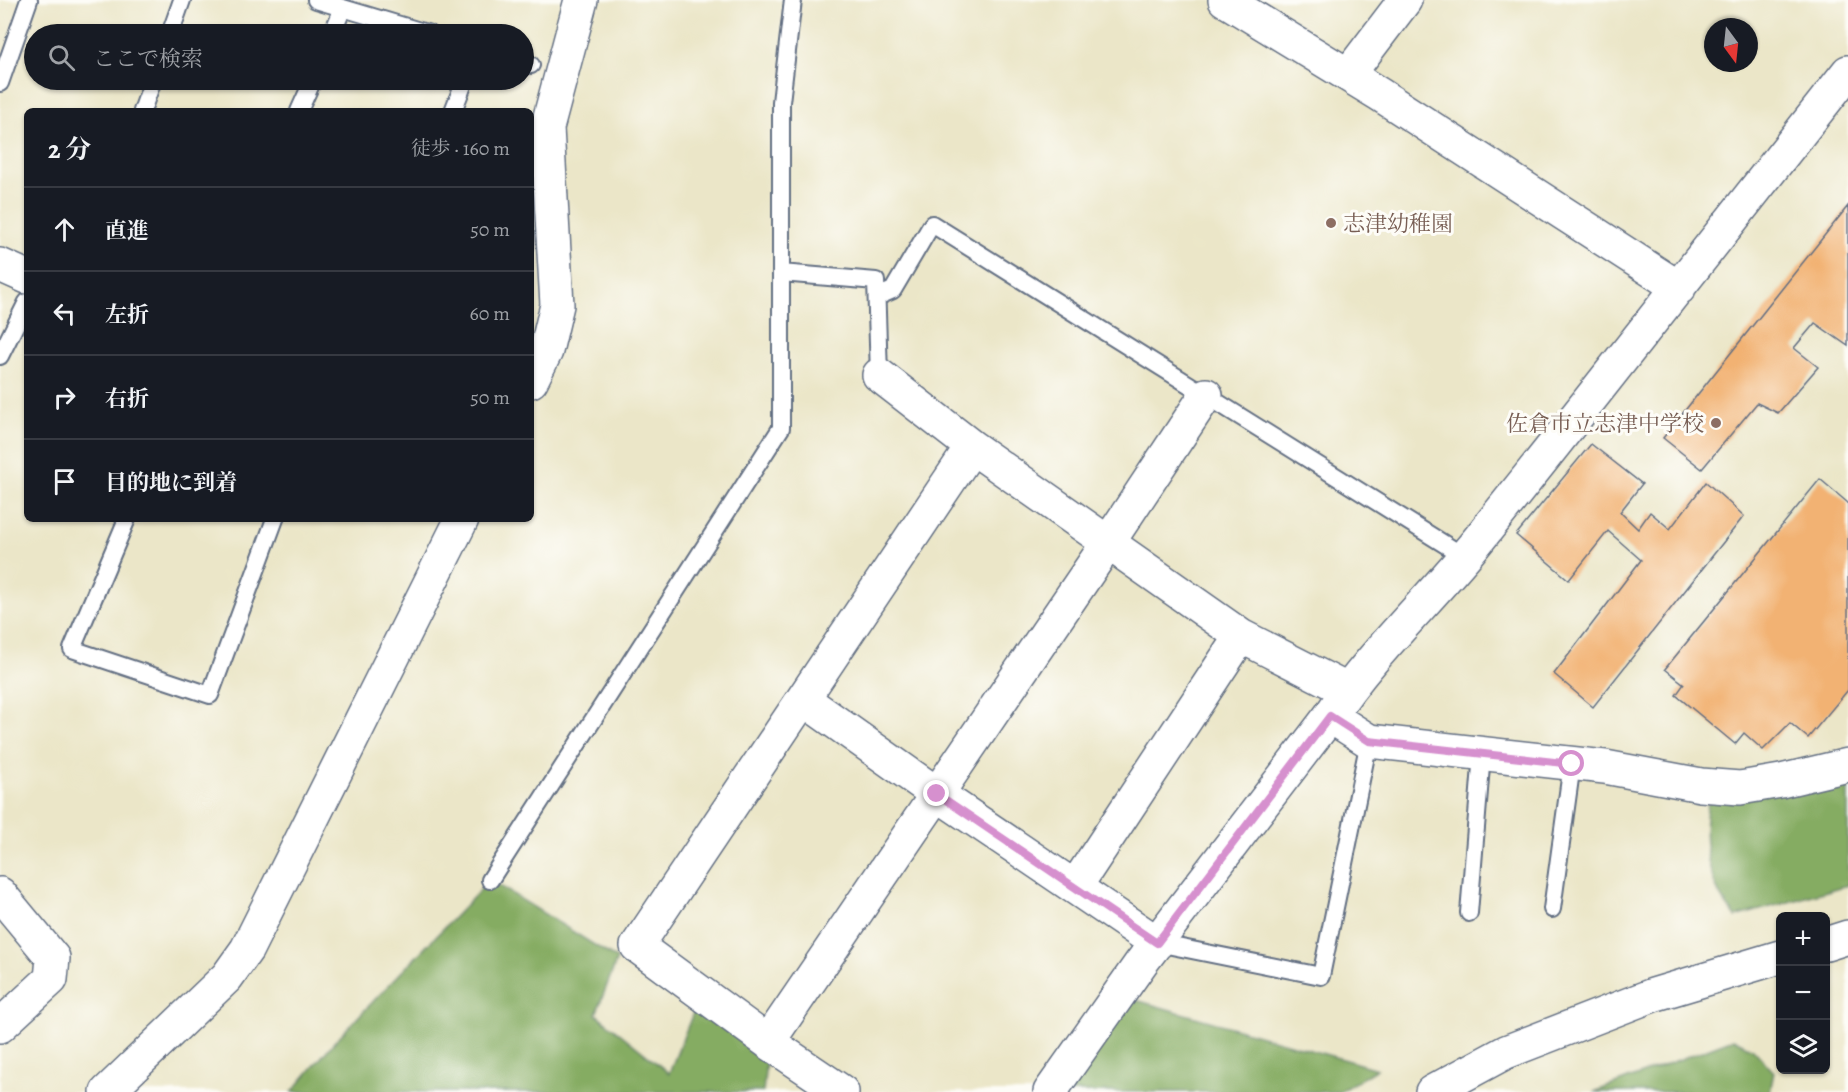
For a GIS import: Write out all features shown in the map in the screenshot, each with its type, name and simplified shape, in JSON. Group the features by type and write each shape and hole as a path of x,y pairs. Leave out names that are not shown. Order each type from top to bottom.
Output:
{"street":[{"path":"534,375 546,351 557,305 547,128 581,0"},
{"path":"1225,0 1348,75 1679,288"},
{"path":"1348,75 1404,0"},
{"path":"1050,1092 1157,943 1339,703 1465,556 1848,72"},
{"path":"0,266 24,276"},
{"path":"879,375 972,447 1339,703 1369,741 1605,767 1701,785 1740,788 1848,765"},
{"path":"768,1042 1108,543 1206,395"},
{"path":"842,1092 768,1042 637,946 972,447"},
{"path":"107,1092 227,977 247,949 460,522"},
{"path":"1075,887 1241,636"},
{"path":"803,699 937,794 1157,943"},
{"path":"0,894 53,958 51,979 0,1026"},
{"path":"1830,943 1848,937"},
{"path":"1432,1092 1506,1052 1653,995 1776,958"}],"lane":[{"path":"0,84 29,0"},
{"path":"174,24 182,0"},
{"path":"316,0 397,24"},
{"path":"490,879 781,428 782,102 794,0"},
{"path":"336,24 343,8"},
{"path":"143,108 149,90"},
{"path":"300,108 308,90"},
{"path":"454,108 461,90"},
{"path":"877,297 893,290 932,224 1465,556"},
{"path":"781,273 876,281 879,375"},
{"path":"0,356 24,308"},
{"path":"126,522 72,649 210,695 274,522"},
{"path":"1157,943 1321,976 1369,741"},
{"path":"1469,913 1482,754"},
{"path":"1552,909 1572,764"}],"green space":[{"path":"1848,773 1848,885 1736,917 1714,882 1708,859 1705,835 1709,799"},
{"path":"490,880 617,959 596,1014 669,1073 701,993 768,1042 763,1092 292,1092 335,1041"},
{"path":"1129,998 1377,1069 1339,1092 1061,1092"},
{"path":"1733,1039 1753,1049 1774,1072 1770,1092 1594,1092"}],"building":[{"path":"1848,206 1848,346 1815,323 1794,348 1818,367 1778,413 1757,403 1702,469 1663,438"},
{"path":"1591,444 1642,484 1620,512 1638,529 1650,512 1670,529 1706,482 1744,516 1593,707 1554,674 1641,560 1608,531 1569,580 1516,535"},
{"path":"1820,479 1848,503 1848,690 1808,738 1790,723 1763,750 1744,733 1735,744 1676,695 1684,684 1665,669"}],"place":[{"name":"志津幼稚園","path":"1331,223"},
{"name":"佐倉市立志津中学校","path":"1716,423"}],"route":[{"path":"937,794 1157,943 1330,716 1369,741 1572,764"}]}
